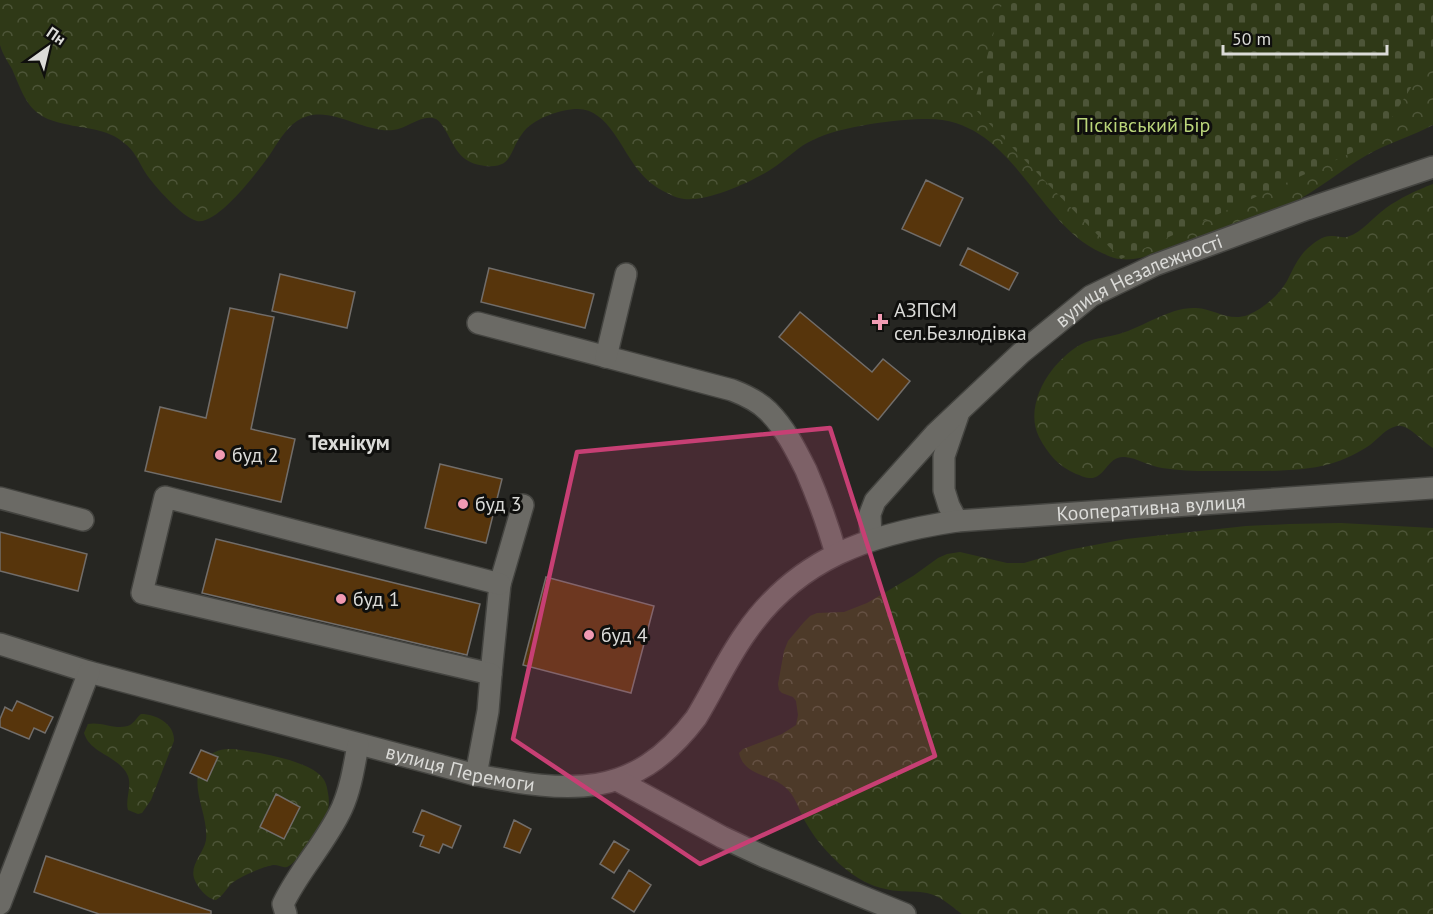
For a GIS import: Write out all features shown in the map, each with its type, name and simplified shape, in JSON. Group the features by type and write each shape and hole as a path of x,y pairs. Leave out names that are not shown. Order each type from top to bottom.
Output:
{"street":[{"name":"вулиця Незалежності","path":"871,540 870,514 875,501 935,434 1021,353 1091,296 1155,265 1307,209 1433,167"},
{"path":"606,357 626,274"},
{"path":"478,323 732,390 752,399 767,410 791,440 820,501 836,554"},
{"path":"957,521 944,489 944,456 959,411"},
{"name":"Кооперативна вулиця","path":"836,554 871,540 922,526 957,521 1433,488"},
{"path":"491,674 142,593 165,497 500,584"},
{"path":"0,498 82,520"},
{"path":"476,775 488,711 500,584 524,505"},
{"name":"вулиця Перемоги","path":"0,644 89,672 476,775 524,784 570,788 593,786 616,780 644,767 680,738 696,718 734,650 758,616 793,581 836,554"},
{"path":"0,904 89,672"},
{"path":"286,914 283,904 291,887 324,841 342,807 348,792 358,745"},
{"path":"616,780 732,842 905,914"}],"highlighted area":[{"path":"830,428 935,756 700,864 513,739 577,452"}],"green space":[{"name":"Пісківський Бір","path":"0,0 1431,0 1433,4 1433,125 1367,155 1311,193 1278,210 1136,259 1117,259 1079,239 1058,219 1003,153 982,136 957,124 928,119 869,124 825,135 803,145 776,166 745,183 719,194 684,199 667,193 648,181 606,123 589,111 578,109 563,111 539,119 522,134 506,162 494,166 477,164 461,156 436,119 425,118 398,129 381,130 320,114 297,121 289,128 256,173 226,206 206,220 197,221 184,214 161,192 149,178 131,149 117,138 103,132 53,121 43,117 30,105 0,45"},
{"path":"1003,0 1433,0 1433,53 1377,141 1121,259 973,107"},
{"path":"1433,184 1433,448 1411,430 1397,426 1386,431 1370,445 1356,453 1319,467 1271,471 1189,471 1157,467 1134,459 1119,457 1099,475 1089,478 1064,467 1046,449 1039,437 1034,420 1036,402 1052,370 1076,347 1128,331 1166,314 1186,309 1203,309 1234,317 1248,315 1275,296 1284,286 1301,255 1316,241 1326,237 1353,235 1391,204"},
{"path":"1341,523 1433,528 1433,914 962,914 932,894 880,888 852,874 815,837 789,791 779,783 752,770 742,761 739,753 743,749 782,734 796,725 798,715 796,701 793,697 782,693 778,684 788,641 804,622 817,613 844,612 867,603 947,554 960,552 1007,563 1024,563 1068,550 1126,539 1246,526"},
{"path":"141,714 164,721 171,730 174,741 151,800 142,813 138,814 128,810 129,780 124,769 92,746 84,733 88,724 125,727"},
{"path":"234,749 293,761 314,770 326,784 329,798 328,809 318,832 291,865 285,867 272,865 239,878 216,900 209,897 197,885 193,873 206,840 198,779 200,769 211,754"}],"building":[{"path":"926,180 963,198 940,246 902,229"},
{"path":"968,248 1018,273 1009,290 960,265"},
{"path":"489,268 594,294 585,328 481,302"},
{"path":"280,274 355,292 347,328 272,311"},
{"name":"буд 2","path":"230,308 274,317 251,429 295,439 281,502 145,471 160,407 206,418"},
{"path":"800,312 872,372 883,359 910,381 878,420 779,337"},
{"name":"буд 3","path":"440,464 502,479 486,543 425,528"},
{"path":"0,532 87,554 78,591 0,571"},
{"name":"буд 1","path":"216,539 480,604 467,655 202,593"},
{"name":"буд 4","path":"546,577 654,606 631,693 523,665"},
{"path":"17,701 53,717 45,733 34,728 29,739 0,727 0,719 5,707 12,711"},
{"path":"201,750 218,757 207,781 190,773"},
{"path":"276,794 300,807 284,839 260,827"},
{"path":"422,810 461,826 452,848 443,844 439,853 420,846 424,836 413,832"},
{"path":"514,820 531,829 520,853 504,847"},
{"path":"614,841 629,850 614,873 600,864"},
{"path":"46,856 211,911 211,914 99,914 34,892"},
{"path":"629,870 651,885 634,912 612,898"}],"place":[{"name":"АЗПСМ сел.Безлюдівка","path":"880,322"},
{"name":"буд 2","path":"220,455"},
{"name":"буд 3","path":"463,504"},
{"name":"буд 1","path":"341,599"},
{"name":"буд 4","path":"589,635"}],"district":[{"name":"Технікум","path":"349,443"}]}
